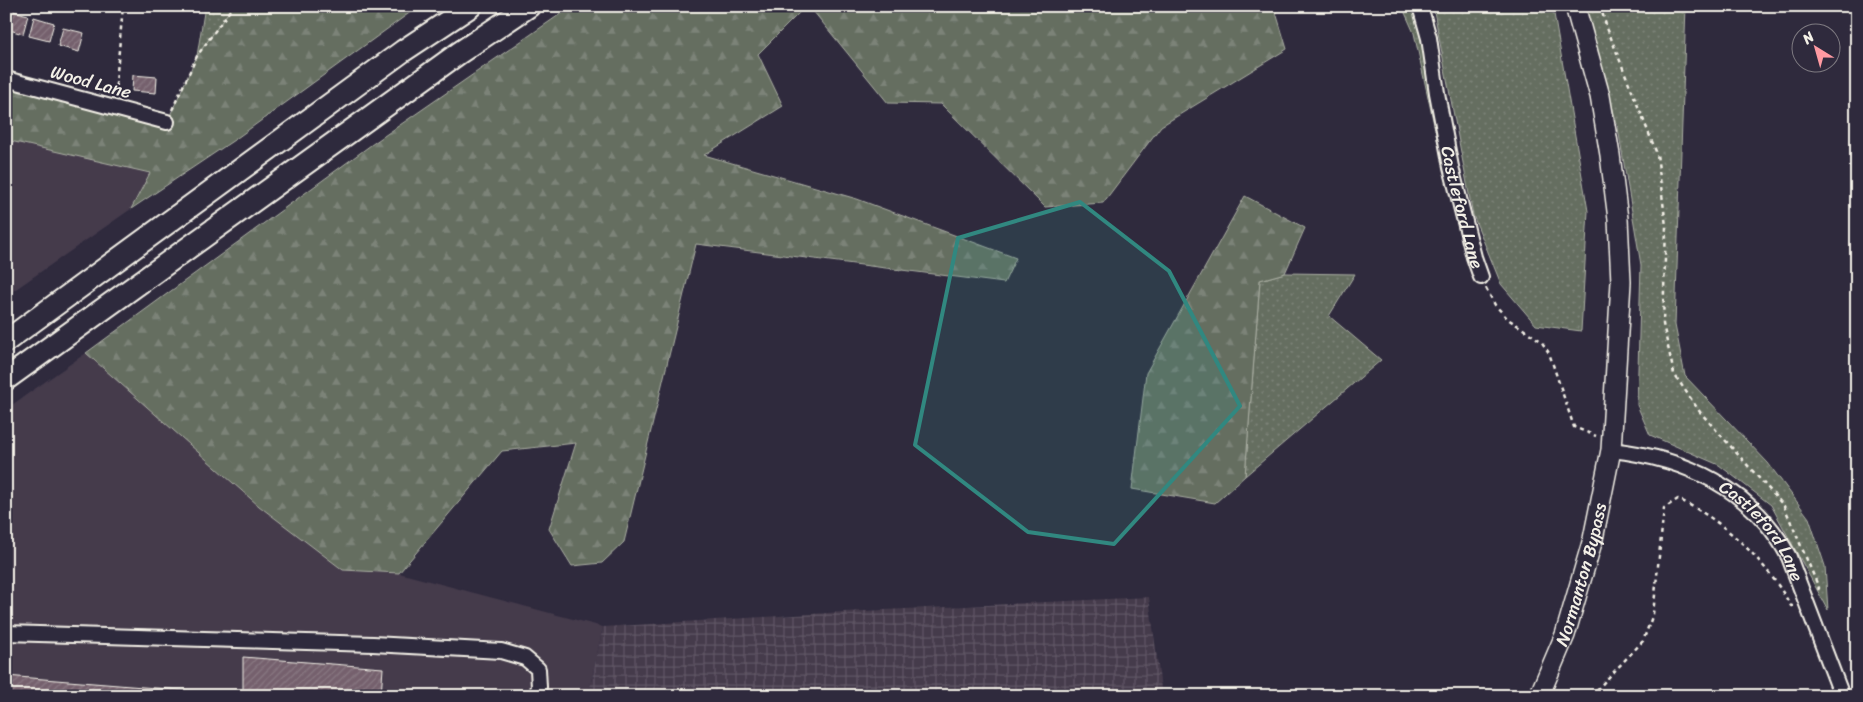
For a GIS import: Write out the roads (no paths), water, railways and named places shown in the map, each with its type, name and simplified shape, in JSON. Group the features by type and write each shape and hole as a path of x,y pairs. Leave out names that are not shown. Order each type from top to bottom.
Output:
{"highway":[{"path":"6,340 403,51 470,6"},
{"path":"6,378 459,53 529,6"}],"main road":[{"path":"1575,6 1600,96 1618,219 1621,282 1611,446"},
{"name":"Normanton Bypass","path":"1539,696 1566,635 1593,539 1611,446"}],"street":[{"name":"Castleford Lane","path":"1420,6 1429,38 1451,167 1481,277"},
{"name":"Wood Lane","path":"6,79 167,122"},
{"name":"Castleford Lane","path":"1611,446 1666,460 1704,474 1731,490 1780,539 1789,557 1842,696"},
{"path":"6,633 364,644 501,651 525,658 538,669 539,687 536,696"}]}
